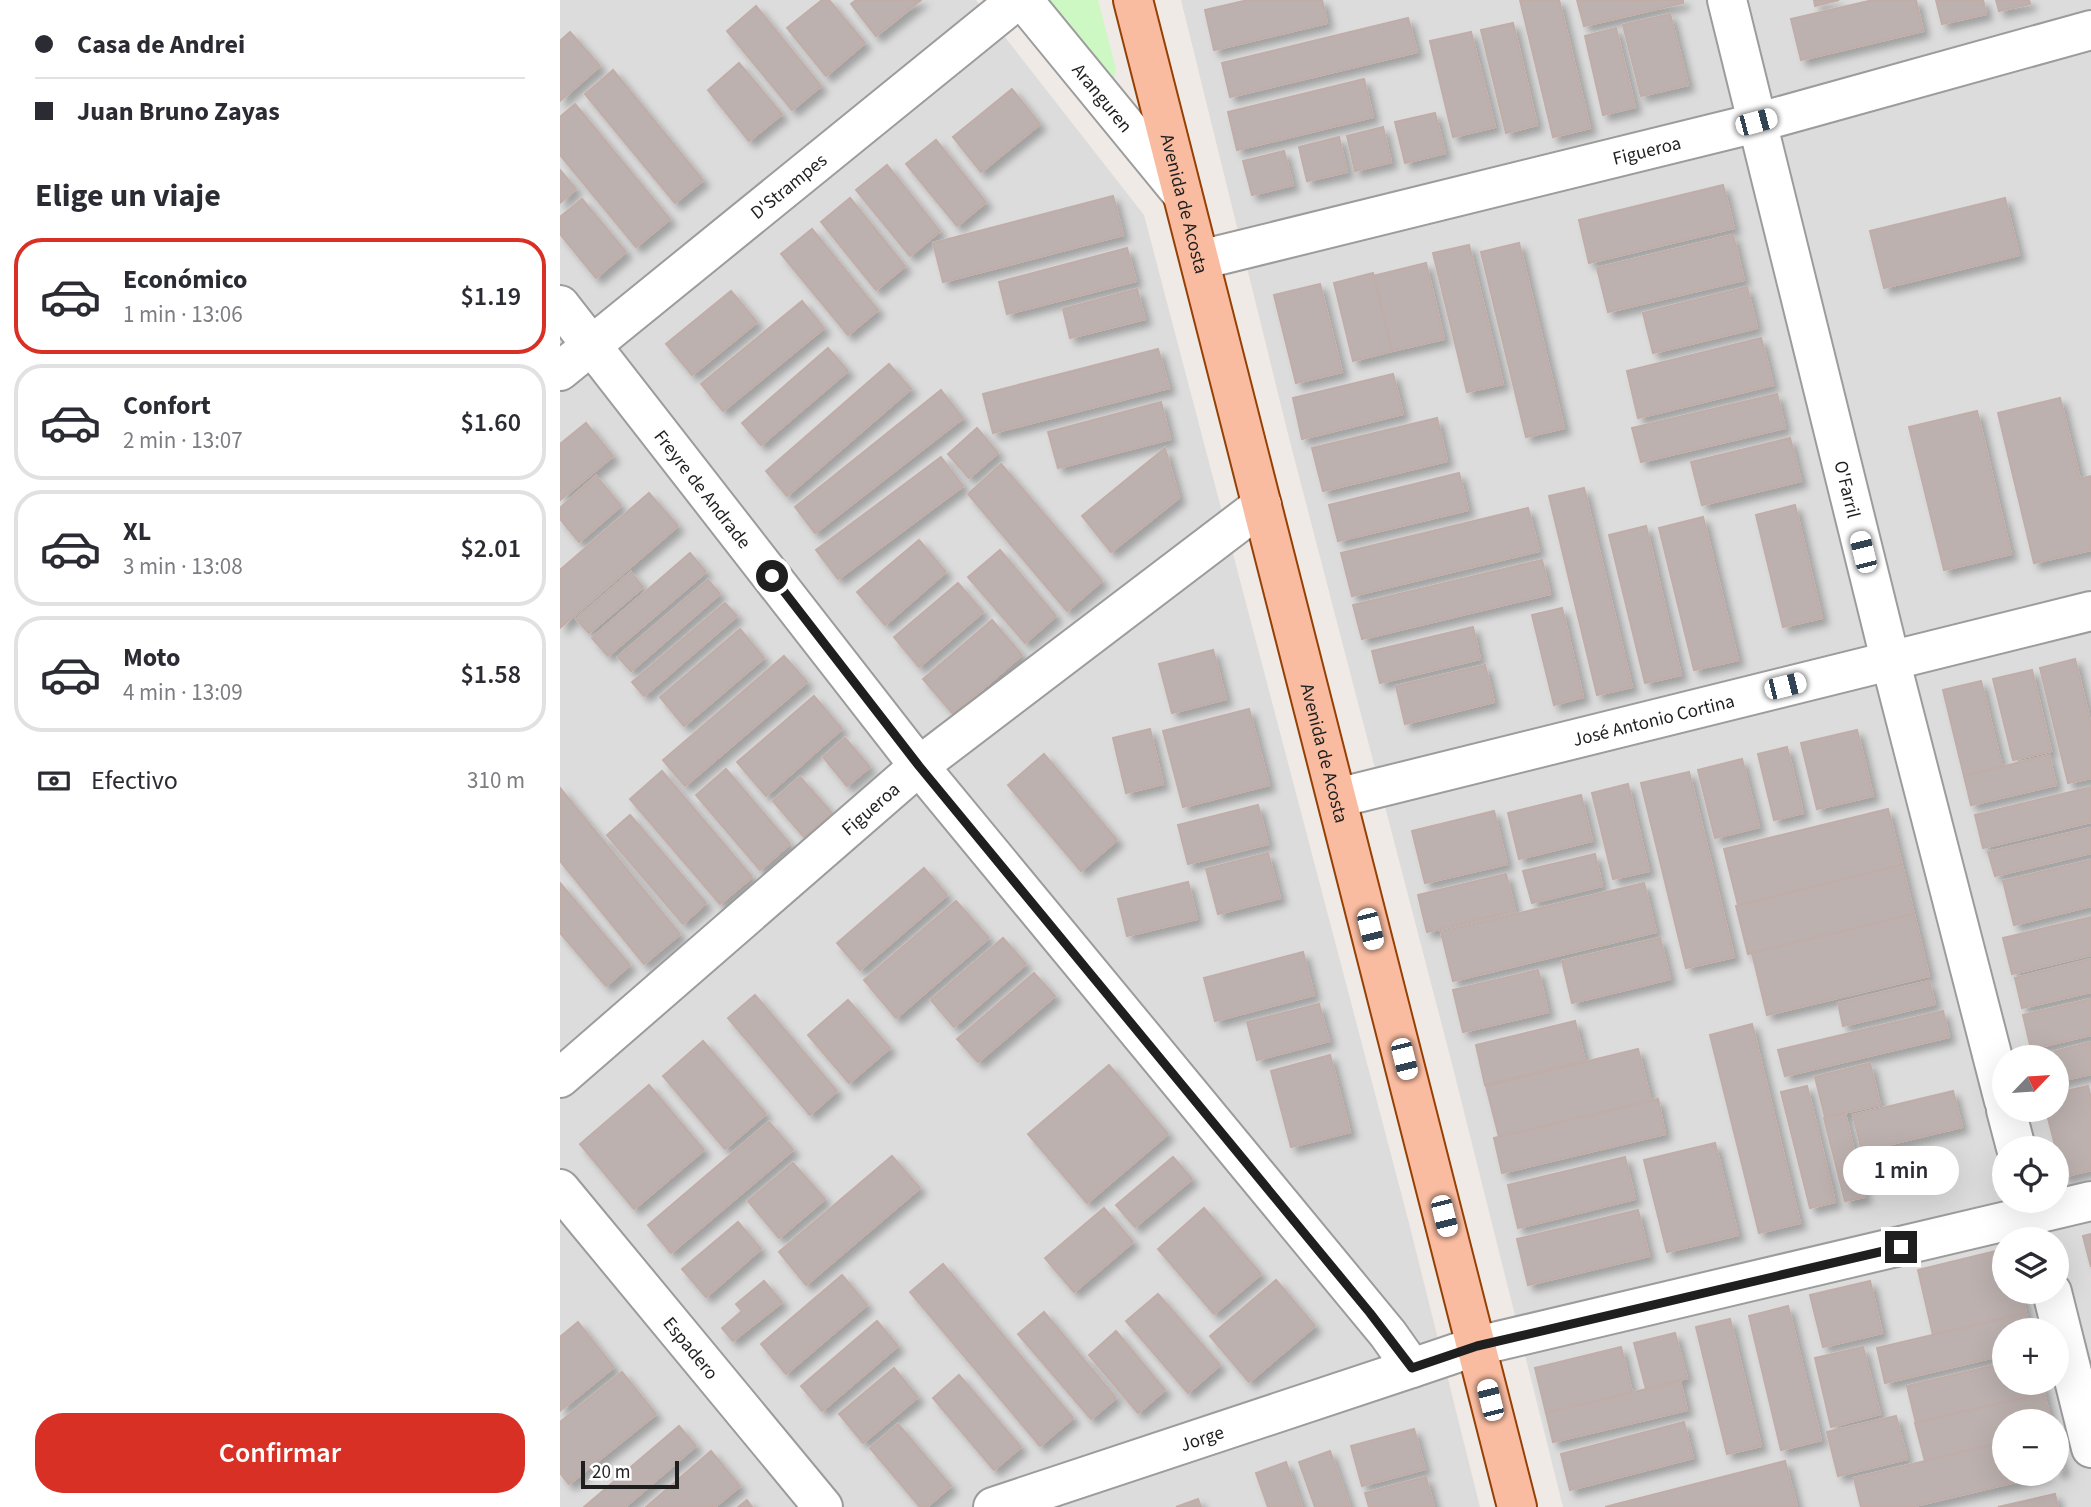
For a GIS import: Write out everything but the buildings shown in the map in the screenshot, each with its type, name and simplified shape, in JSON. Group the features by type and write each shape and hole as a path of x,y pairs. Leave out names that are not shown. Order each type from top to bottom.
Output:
{"main road":[{"name":"Avenida de Acosta","path":"1133,0 1517,1507"}],"street":[{"name":"D'Strampes","path":"560,370 1017,0"},
{"name":"Aranguren","path":"1023,0 1182,194"},
{"name":"O'Farril","path":"1727,0 1890,660 1992,1055"},
{"name":"Figueroa","path":"1200,260 1756,122 2091,30"},
{"name":"Freyre de Andrade","path":"560,305 919,766 1379,1324 1412,1368"},
{"name":"Figueroa","path":"560,1079 919,766 1262,505"},
{"name":"José Antonio Cortina","path":"1337,798 2091,611"},
{"name":"Espadero","path":"560,1189 823,1507"},
{"path":"1412,1368 1477,1346 2034,1218 2091,1201"},
{"path":"2055,1304 2091,1448"},
{"name":"Jorge","path":"993,1507 1412,1368"}],"shaded area":[{"path":"560,0 976,0 1144,215 1409,1223 1480,1507 560,1507"},
{"path":"1181,0 2091,0 2091,1507 1563,1507 1452,1064 1289,438"}],"green space":[{"path":"1032,0 1098,0 1116,69 1114,79 1108,82"}],"route":[{"path":"772,576 919,766 1370,1313 1412,1368 1477,1346 1901,1247"}]}
